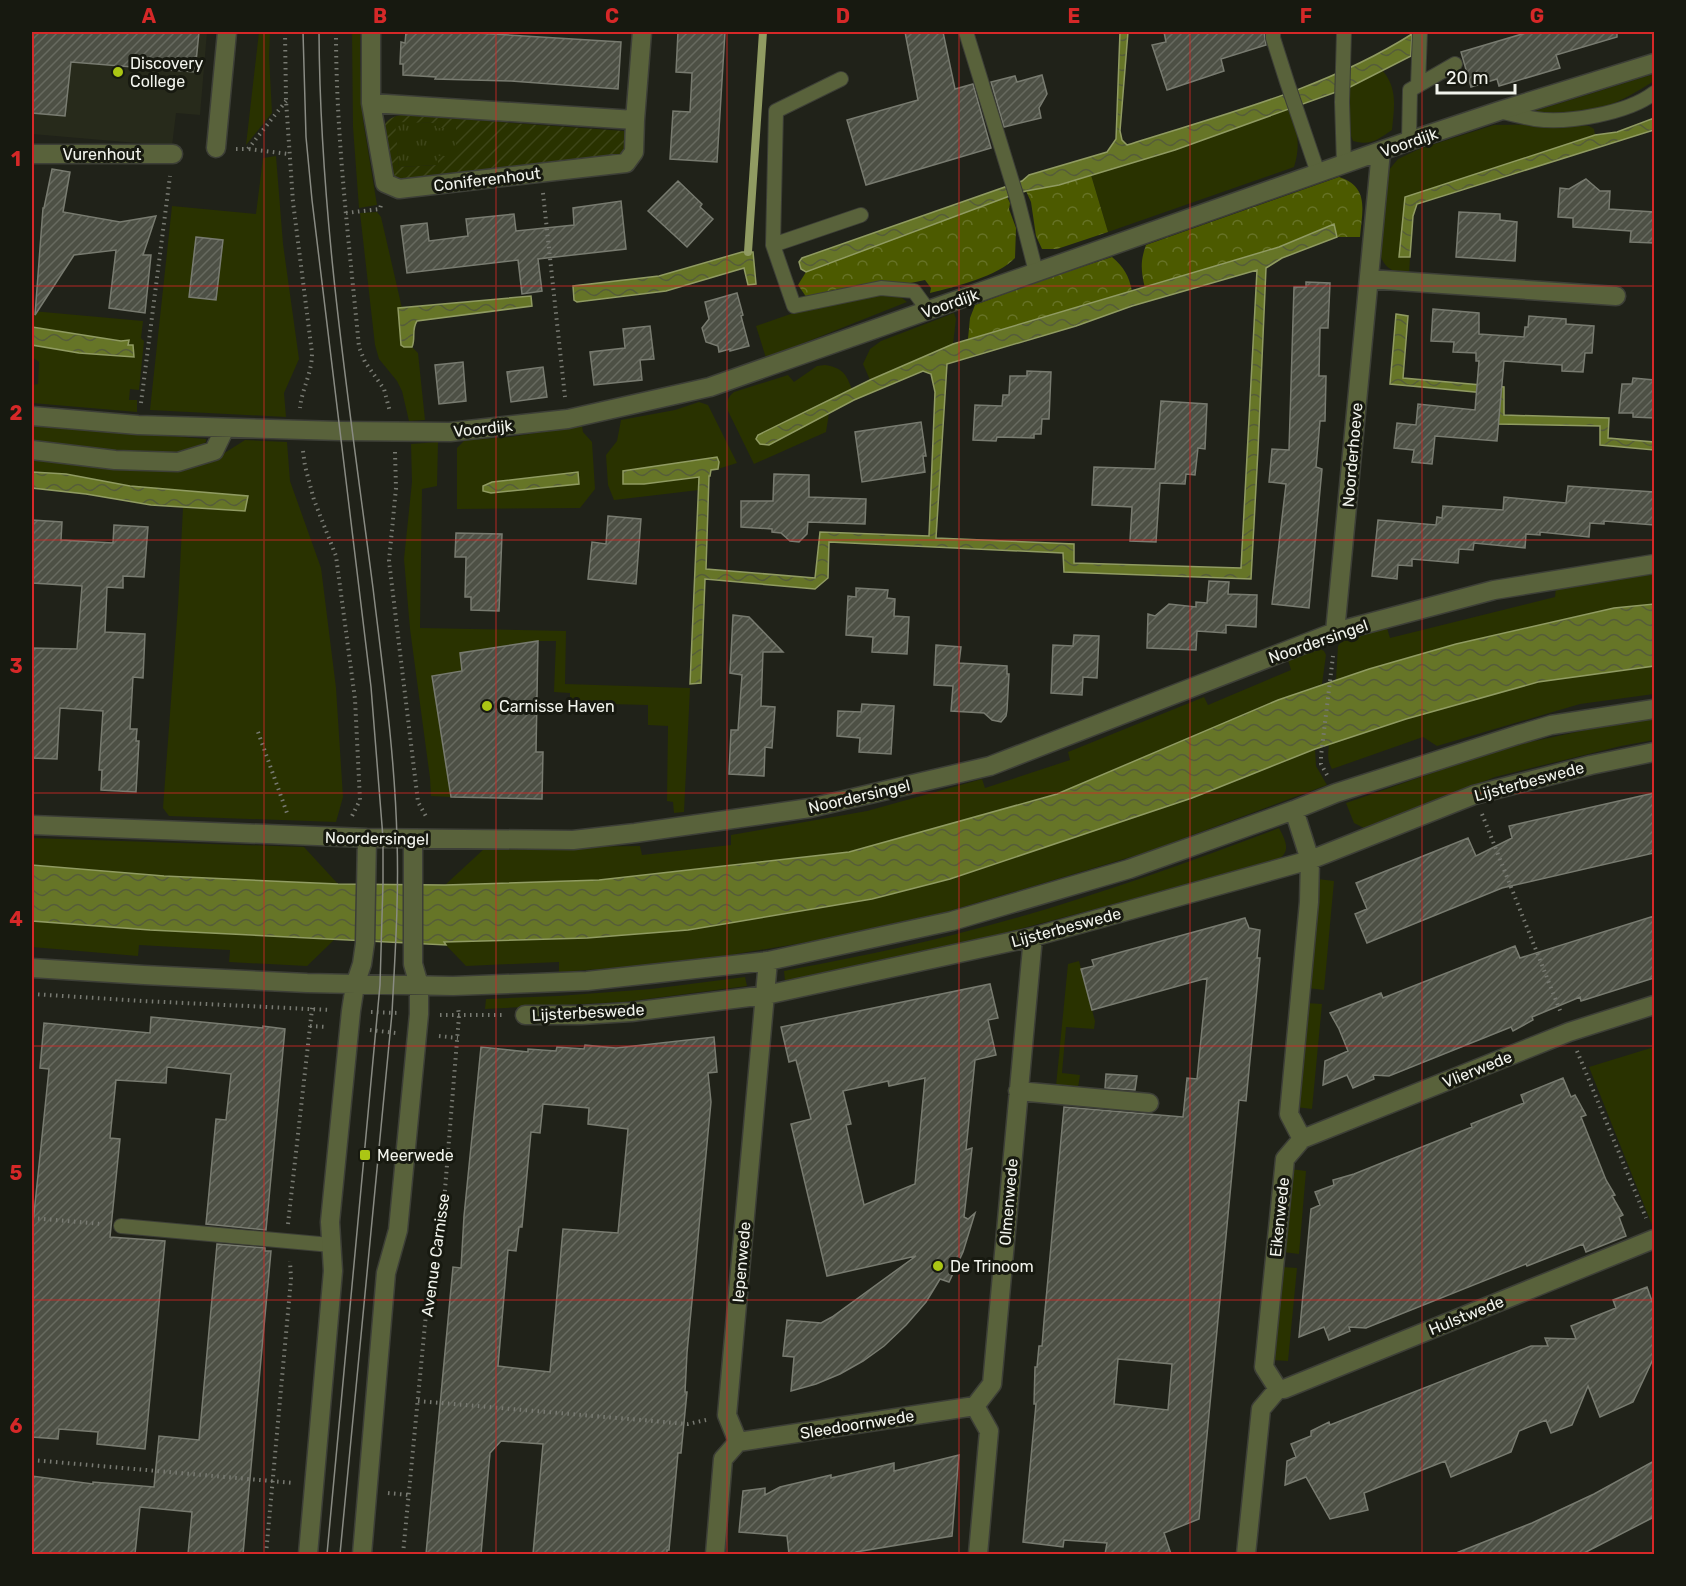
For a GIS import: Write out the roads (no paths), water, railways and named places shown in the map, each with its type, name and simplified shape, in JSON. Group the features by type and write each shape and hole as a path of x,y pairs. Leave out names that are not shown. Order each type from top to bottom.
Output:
{"street":[{"path":"216,148 227,32"},
{"path":"371,32 371,103 635,120"},
{"name":"Coniferenhout","path":"371,103 384,183 399,189 626,163 634,152 642,32"},
{"name":"Voordijk","path":"32,416 138,425 450,432 568,418 710,387 1409,141 1654,63"},
{"name":"Noorderhoeve","path":"1335,632 1381,151"},
{"name":"Vurenhout","path":"32,154 173,154"},
{"path":"1369,279 1616,296"},
{"path":"32,450 116,460 178,462 214,451 225,428"},
{"name":"Noordersingel","path":"32,825 367,838 573,840 810,808 990,766 1335,632 1494,590 1654,564"},
{"path":"32,968 322,984 453,986 587,981 768,961 952,921 1129,869 1335,794 1517,735 1551,726 1654,709"},
{"name":"Lijsterbeswede","path":"525,1015 581,1016 631,1012 766,995 1033,937 1310,860 1474,795 1591,765 1654,752"},
{"path":"1294,810 1310,860 1309,902 1289,1114 1302,1139"},
{"path":"308,1554 333,1271 330,1222 350,1020 365,943 367,838"},
{"path":"362,1554 387,1274 398,1230 420,1014 419,986 413,964 413,839"},
{"name":"Olmenwede","path":"975,1406 992,1384 1033,937"},
{"name":"Iepenwede","path":"738,1442 727,1415 768,961"},
{"name":"Vlierwede","path":"1302,1139 1569,1032 1654,1005"},
{"path":"1018,1091 1149,1103"},
{"name":"Eikenwede","path":"1278,1389 1264,1367 1265,1355 1285,1159 1302,1139"},
{"name":"Hulstwede","path":"1278,1389 1295,1385 1654,1239"},
{"path":"1246,1554 1261,1409 1278,1389"},
{"path":"975,1406 989,1431 978,1554"},
{"name":"Sleedoornwede","path":"738,1442 975,1406"},
{"path":"715,1554 723,1459 738,1442"}],"lane":[{"path":"966,32 1017,198 1036,273"},
{"path":"1273,32 1287,82 1318,173"},
{"path":"1344,32 1342,102 1344,164"},
{"path":"1418,85 1420,32"},
{"path":"1409,141 1410,90 1455,64"},
{"path":"841,80 776,111 773,245 794,306 881,288 914,291 928,310"},
{"path":"1499,111 1537,120 1583,119 1646,100 1654,93"},
{"path":"773,245 861,215"},
{"path":"121,1226 331,1245"}],"water":[{"path":"1120,32 1128,32 1120,131 1122,140 1127,145 1237,111 1309,85 1379,53 1412,34 1411,56 1350,87 1175,150 1059,185 1007,197 806,272 801,269 799,262 802,258 1022,181 1029,175 1107,152 1116,139"},
{"path":"1654,118 1654,130 1417,204 1413,216 1410,257 1399,257 1405,197 1595,135 1617,132"},
{"path":"1334,224 1337,237 1282,258 1266,268 1251,579 1064,572 1063,553 829,542 828,578 815,589 705,579 701,683 690,684 699,477 644,484 623,484 623,471 717,457 718,469 711,470 709,476 706,569 815,578 820,532 929,536 935,392 931,374 923,371 854,400 769,445 760,444 756,439 758,435 870,380 953,344 1279,247","holes":["1257,270 1241,568 1074,563 1074,544 936,538 947,364 1076,326 1132,306"]},
{"path":"742,252 753,252 756,284 748,285 744,268 666,291 577,302 574,300 573,286 659,276"},
{"path":"531,296 532,306 417,321 412,347 401,345 398,308"},
{"path":"1396,314 1408,316 1403,378 1504,387 1504,415 1609,418 1608,438 1654,442 1654,450 1600,445 1600,426 1496,424 1496,394 1390,384"},
{"path":"32,327 121,341 129,340 128,345 133,345 134,357 79,353 32,345"},
{"path":"32,472 66,474 130,486 248,496 245,511 151,505 32,488"},
{"path":"578,472 579,484 491,493 483,491 483,486 492,482"},
{"path":"1654,604 1654,666 1538,682 1406,719 1315,749 1192,798 950,879 872,899 688,930 587,938 444,942 446,945 150,930 32,921 32,865 164,876 338,884 445,885 599,880 849,852 1057,794 1278,700 1369,669 1456,644 1614,608"}],"waterway":[{"path":"748,252 763,32"}],"tram line":[{"path":"303,32 306,137 312,200 371,687 383,838 380,985 327,1554"},
{"path":"319,32 324,171 330,241 388,714 396,808 397,861 392,1013 340,1554"}],"place":[{"name":"Discovery College","path":"118,72"},
{"name":"Carnisse Haven","path":"487,706"},
{"name":"Meerwede","path":"365,1155"},
{"name":"De Trinoom","path":"938,1266"}]}
